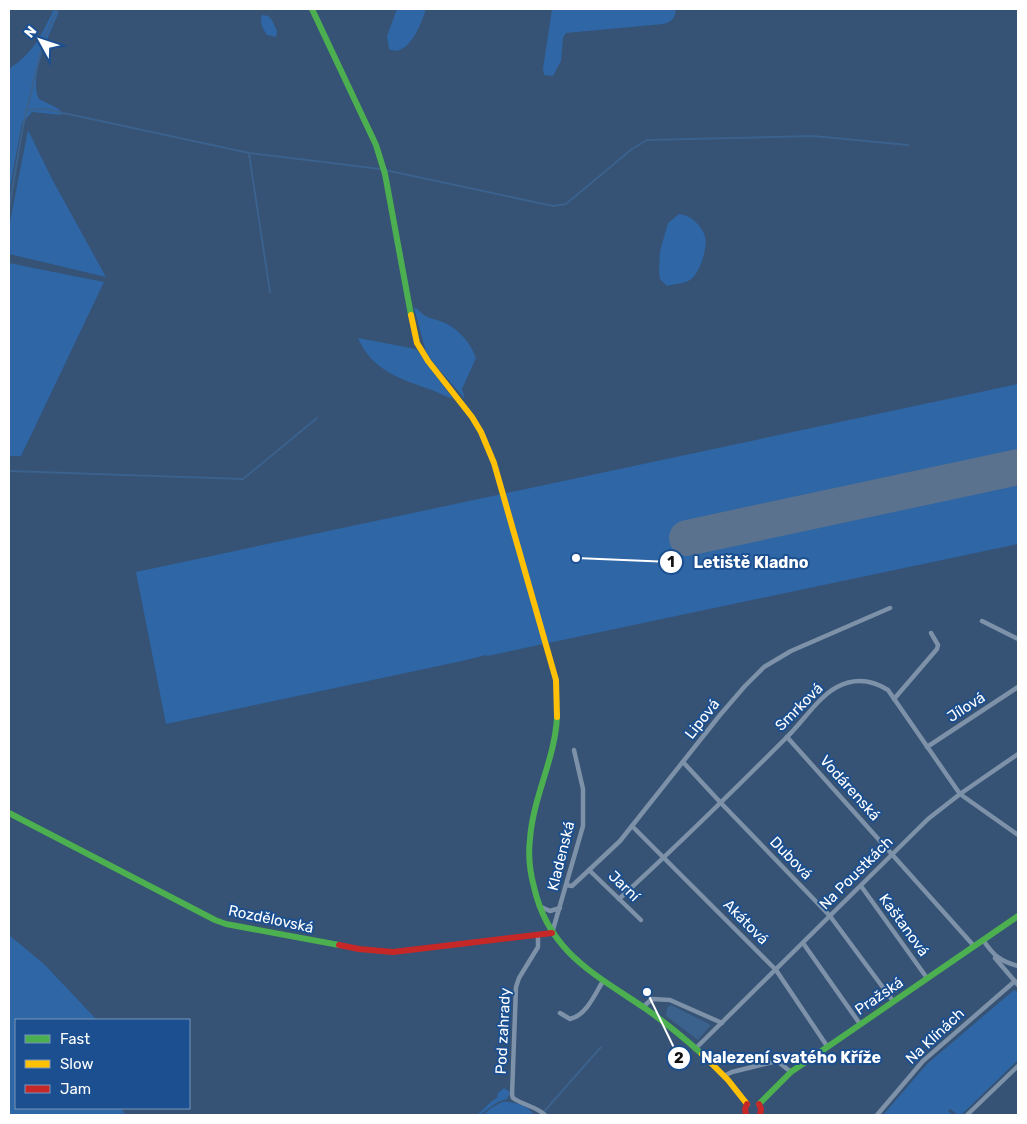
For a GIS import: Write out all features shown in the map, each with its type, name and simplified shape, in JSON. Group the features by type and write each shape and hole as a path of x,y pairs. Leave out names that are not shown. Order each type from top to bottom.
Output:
{"street":[{"path":"312,9 376,146 385,174 417,342 428,361 472,417 494,462 556,680 558,708 555,735 539,792 531,829 529,853 532,881 539,906 552,933 581,964 660,1019 724,1076 747,1104"},
{"name":"Lipová","path":"566,885 572,886 620,841 739,694 764,667 791,651 890,608"},
{"path":"982,621 1018,640"},
{"path":"894,699 937,649 938,645 932,633"},
{"name":"Smrková","path":"619,899 788,737 825,696 837,687 850,682 863,681 879,684 888,690 960,794 1018,835"},
{"name":"Jílová","path":"927,747 1018,687"},
{"name":"Vodárenská","path":"788,737 974,946"},
{"name":"Kladenská","path":"552,933 583,826 583,789 574,750"},
{"name":"Na Poustkách","path":"695,1049 928,819 960,794 1018,754"},
{"name":"Dubová","path":"683,762 830,916 893,1001"},
{"name":"Rozdělovská","path":"9,813 226,924 359,949 394,952 552,933"},
{"name":"Akátová","path":"632,826 776,970 827,1046"},
{"name":"Jarní","path":"590,870 641,920"},
{"name":"Kaštanová","path":"861,886 927,978"},
{"name":"Kladenská","path":"539,906 550,911 560,908"},
{"name":"Pražská","path":"759,1104 791,1072 1018,916"},
{"name":"Pod zahrady","path":"538,934 538,947 518,978 516,987 512,1095 519,1103 541,1111 545,1115"},
{"path":"983,940 1017,983"},
{"path":"803,943 860,1024"},
{"path":"993,955 1006,963 1018,966"},
{"path":"560,1013 570,1019 578,1017 603,981"},
{"name":"Na Klínách","path":"877,1115 923,1061 1017,983"},
{"path":"643,1008 652,999 670,1000 722,1023"},
{"path":"724,1076 732,1072 777,1061 782,1063 791,1072"},
{"path":"967,1115 1018,1066"},
{"path":"747,1104 752,1102 759,1104 762,1108 760,1115"},
{"path":"746,1115 745,1109 747,1104"}],"shaded area":[{"path":"54,9 59,12 41,55 36,79 36,90 39,99 59,109 62,115 32,112 22,122 9,194 9,69 31,50"},
{"path":"397,9 426,9 413,38 402,49 396,51 389,49 387,36"},
{"path":"552,9 676,9 672,19 663,24 566,33 563,38 561,61 553,76 544,75 543,69"},
{"path":"262,15 268,16 272,20 277,31 276,37 267,35 261,23"},
{"path":"28,130 52,179 106,277 9,254 9,227"},
{"path":"679,214 688,216 698,224 705,236 705,247 700,266 694,277 685,282 667,286 660,279 660,251 668,223"},
{"path":"9,263 104,282 21,456 9,456"},
{"path":"414,308 427,317 445,323 455,329 471,347 476,358 462,389 465,399 426,352"},
{"path":"358,338 416,349 453,399 409,382 379,366 364,349"},
{"path":"1018,384 1018,544 166,724 136,572"},
{"path":"9,935 44,964 96,1019 15,1019 15,1109 122,1109 126,1115 9,1115"},
{"path":"1014,990 1018,992 1018,1060 961,1115 950,1109 948,1111 953,1115 883,1115 927,1064"},
{"path":"671,1005 711,1025 698,1040 666,1016 667,1008"},
{"path":"504,1088 510,1092 507,1099 477,1115 497,1098 498,1093"},
{"path":"502,1102 520,1104 534,1115 483,1115"}],"waterway":[{"path":"9,209 23,126 44,38 58,9"},
{"path":"28,110 45,109 249,153 380,169"},
{"path":"385,170 553,206 566,204 632,149 647,140 813,136 908,145"},
{"path":"249,154 270,292"},
{"path":"9,471 243,479 317,418"},
{"path":"541,1115 601,1047"}],"runway":[{"path":"687,538 1018,467"}],"traffic: fast":[{"path":"312,9 376,145 385,174 411,315"},
{"path":"557,717 552,748 535,808 529,845 531,875 541,910 551,929 576,960 661,1020 702,1054"},
{"path":"9,813 215,920 226,924 339,945"},
{"path":"759,1104 791,1072 1018,916"}],"traffic: slow":[{"path":"411,315 417,343 428,361 472,417 481,432 494,463 556,680 557,717"},
{"path":"702,1054 728,1080 747,1104"}],"traffic: jam":[{"path":"339,945 393,952 552,933"},
{"path":"746,1115 745,1109 747,1104"},
{"path":"759,1104 761,1109 760,1115"}],"place":[{"name":"Letiště Kladno","path":"576,558"},
{"name":"Nalezení svatého Kříže","path":"647,992"}]}
